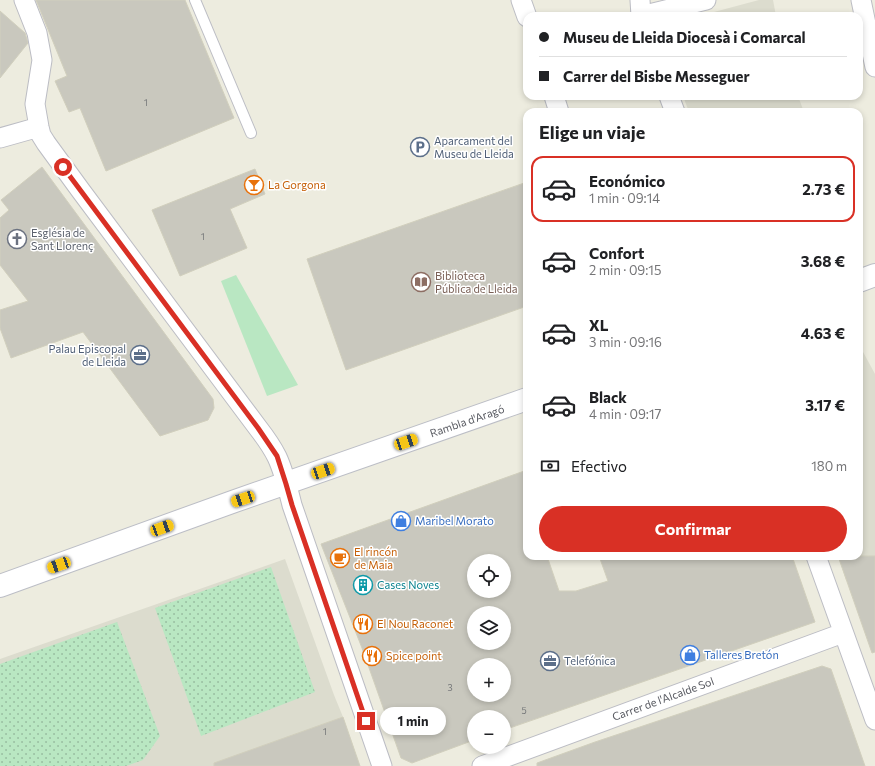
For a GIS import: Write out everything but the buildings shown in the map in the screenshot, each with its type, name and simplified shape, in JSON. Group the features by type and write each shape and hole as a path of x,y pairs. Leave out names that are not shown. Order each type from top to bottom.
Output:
{"main road":[{"path":"863,280 875,275"},
{"name":"Rambla d'Aragó","path":"0,586 523,400"}],"street":[{"path":"24,0 36,33 42,60 35,104 38,127 41,135 54,155 277,456 294,511 382,766"},
{"path":"521,0 525,12"},
{"path":"640,0 641,12"},
{"path":"657,12 706,0"},
{"path":"861,0 875,67"},
{"path":"0,138 38,127"},
{"path":"817,560 875,720"},
{"name":"Carrer de l'Alcalde Sol","path":"482,766 843,633"}],"lane":[{"path":"195,0 252,132"}],"shaded area":[{"path":"759,0 773,0 775,12 714,12"},
{"path":"684,100 800,100 802,108 688,108"},
{"path":"863,352 875,374 875,568 846,580 839,560 863,560"},
{"path":"285,559 360,766 0,766 0,659"}],"green space":[{"path":"236,275 298,385 267,396 221,281"},
{"path":"271,567 315,692 201,736 155,608"},
{"path":"117,622 160,736 143,760 126,766 0,766 0,664"}],"place":[{"name":"Aparcament del Museu de Lleida","path":"420,147"},
{"name":"La Gorgona","path":"254,185"},
{"name":"Església de Sant Llorenç","path":"17,239"},
{"name":"Biblioteca Pública de Lleida","path":"421,282"},
{"name":"Palau Episcopal de Lleida","path":"140,355"},
{"name":"Maribel Morato","path":"401,521"},
{"name":"El rincón de Maia","path":"340,558"},
{"name":"Cases Noves","path":"363,585"},
{"name":"El Nou Raconet","path":"363,624"},
{"name":"Talleres Bretón","path":"690,655"},
{"name":"Spice point","path":"372,656"},
{"name":"Telefónica","path":"550,661"}],"route":[{"path":"63,167 128,252 277,456 292,505 366,721"}]}
